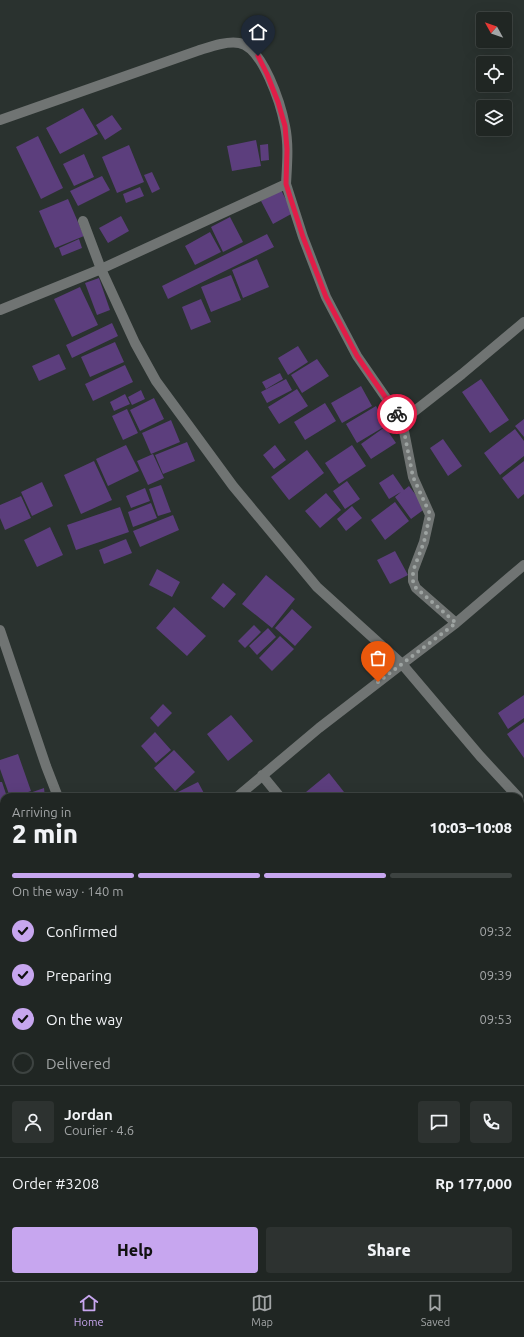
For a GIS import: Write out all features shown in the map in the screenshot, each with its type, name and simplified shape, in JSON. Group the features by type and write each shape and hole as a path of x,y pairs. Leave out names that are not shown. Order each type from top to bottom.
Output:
{"street":[{"path":"0,120 223,43 240,43 248,47 258,56 278,102 285,126 287,141 286,184 303,237 326,297 357,356 402,421 413,477 430,514 424,542 413,571 413,581 416,588 456,623"},
{"path":"0,310 101,269 286,184"},
{"path":"83,221 101,269 135,343 156,381 233,486 317,587 402,664 480,756 514,793"},
{"path":"402,421 462,374 524,322"},
{"path":"242,793 319,728 456,623 524,565"},
{"path":"0,630 56,793"},
{"path":"262,775 277,793"}],"building":[{"path":"83,108 98,134 60,154 46,128"},
{"path":"112,115 122,129 105,140 96,125"},
{"path":"38,136 63,188 41,199 16,147"},
{"path":"256,140 261,166 232,171 227,146"},
{"path":"268,144 269,160 261,161 260,145"},
{"path":"129,145 144,182 117,193 102,157"},
{"path":"84,154 94,177 74,186 63,164"},
{"path":"152,172 160,189 152,193 144,175"},
{"path":"102,176 110,190 78,206 70,191"},
{"path":"140,187 144,196 126,203 123,194"},
{"path":"281,190 293,213 273,224 261,201"},
{"path":"68,199 84,236 55,248 39,211"},
{"path":"121,216 129,231 108,243 99,228"},
{"path":"230,217 243,242 223,252 211,227"},
{"path":"210,232 221,252 195,265 185,246"},
{"path":"267,234 274,247 168,299 162,286"},
{"path":"79,239 82,248 62,256 59,248"},
{"path":"257,259 269,287 243,298 232,270"},
{"path":"231,275 241,300 211,312 201,287"},
{"path":"99,278 110,310 97,315 85,283"},
{"path":"80,287 98,325 72,337 54,299"},
{"path":"201,299 211,322 191,330 182,307"},
{"path":"112,323 118,336 72,358 66,345"},
{"path":"115,342 124,362 90,377 81,357"},
{"path":"298,346 308,362 288,375 278,358"},
{"path":"59,354 66,369 39,381 32,366"},
{"path":"317,359 329,376 302,393 291,375"},
{"path":"125,365 133,382 93,401 85,384"},
{"path":"280,373 283,379 266,389 262,382"},
{"path":"286,379 292,390 267,403 261,392"},
{"path":"481,379 509,420 490,433 462,392"},
{"path":"361,386 372,406 342,423 331,403"},
{"path":"297,389 308,406 279,424 268,407"},
{"path":"141,390 145,399 132,405 128,397"},
{"path":"125,394 130,404 114,411 110,402"},
{"path":"154,398 164,419 140,431 130,410"},
{"path":"325,403 336,421 305,440 294,422"},
{"path":"376,406 387,425 357,443 346,424"},
{"path":"127,409 138,433 123,440 112,416"},
{"path":"524,419 524,437 515,426"},
{"path":"171,420 180,442 151,454 142,433"},
{"path":"385,427 396,443 371,459 361,444"},
{"path":"515,429 524,441 524,456 500,475 484,453"},
{"path":"443,439 462,466 448,476 430,448"},
{"path":"187,442 195,461 163,474 155,455"},
{"path":"126,445 139,471 108,486 96,459"},
{"path":"275,445 286,460 274,469 263,455"},
{"path":"352,445 366,466 339,484 325,463"},
{"path":"307,450 324,473 289,500 271,477"},
{"path":"153,454 164,478 148,485 137,461"},
{"path":"94,461 112,500 81,514 64,475"},
{"path":"524,461 524,494 518,499 502,478"},
{"path":"393,474 404,490 409,486 426,508 411,519 395,497 401,492 389,499 379,483"},
{"path":"347,481 360,499 345,509 333,491"},
{"path":"42,482 53,506 32,516 21,492"},
{"path":"161,485 171,512 158,516 149,489"},
{"path":"145,488 150,501 131,508 126,496"},
{"path":"326,493 341,510 320,528 305,511"},
{"path":"21,496 31,518 5,530 0,518 0,505"},
{"path":"395,502 409,521 385,540 371,520"},
{"path":"151,503 157,518 133,527 128,512"},
{"path":"352,506 362,518 346,531 337,519"},
{"path":"120,507 129,532 76,550 67,525"},
{"path":"173,515 179,530 140,547 133,531"},
{"path":"50,527 63,555 37,567 24,540"},
{"path":"126,539 132,553 104,564 99,550"},
{"path":"395,551 408,575 390,584 377,560"},
{"path":"157,569 180,582 172,597 149,585"},
{"path":"266,575 295,599 272,628 242,604"},
{"path":"223,583 236,594 224,608 211,598"},
{"path":"174,607 206,636 187,656 156,628"},
{"path":"292,609 312,627 295,646 275,628"},
{"path":"254,625 261,632 245,648 238,641"},
{"path":"268,628 276,637 257,655 249,646"},
{"path":"280,636 294,649 272,671 259,658"},
{"path":"524,695 524,718 508,729 498,713"},
{"path":"163,704 172,713 158,727 150,718"},
{"path":"231,715 253,741 228,761 207,734"},
{"path":"524,722 524,758 507,734"},
{"path":"155,732 171,750 156,763 141,746"},
{"path":"174,750 195,772 175,791 154,768"},
{"path":"18,754 31,791 25,793 9,793 0,769 0,760"},
{"path":"329,773 344,792 343,793 305,793"},
{"path":"0,782 2,782 6,793 0,793"},
{"path":"198,782 204,793 176,793"},
{"path":"44,788 45,793 30,793"}],"way so far":[{"path":"378,682 456,623 416,588 413,581 413,571 424,542 430,514 413,477 402,421 397,414"}],"route":[{"path":"258,56 278,102 285,126 287,149 286,184 303,237 326,297 357,356 397,414"}]}
